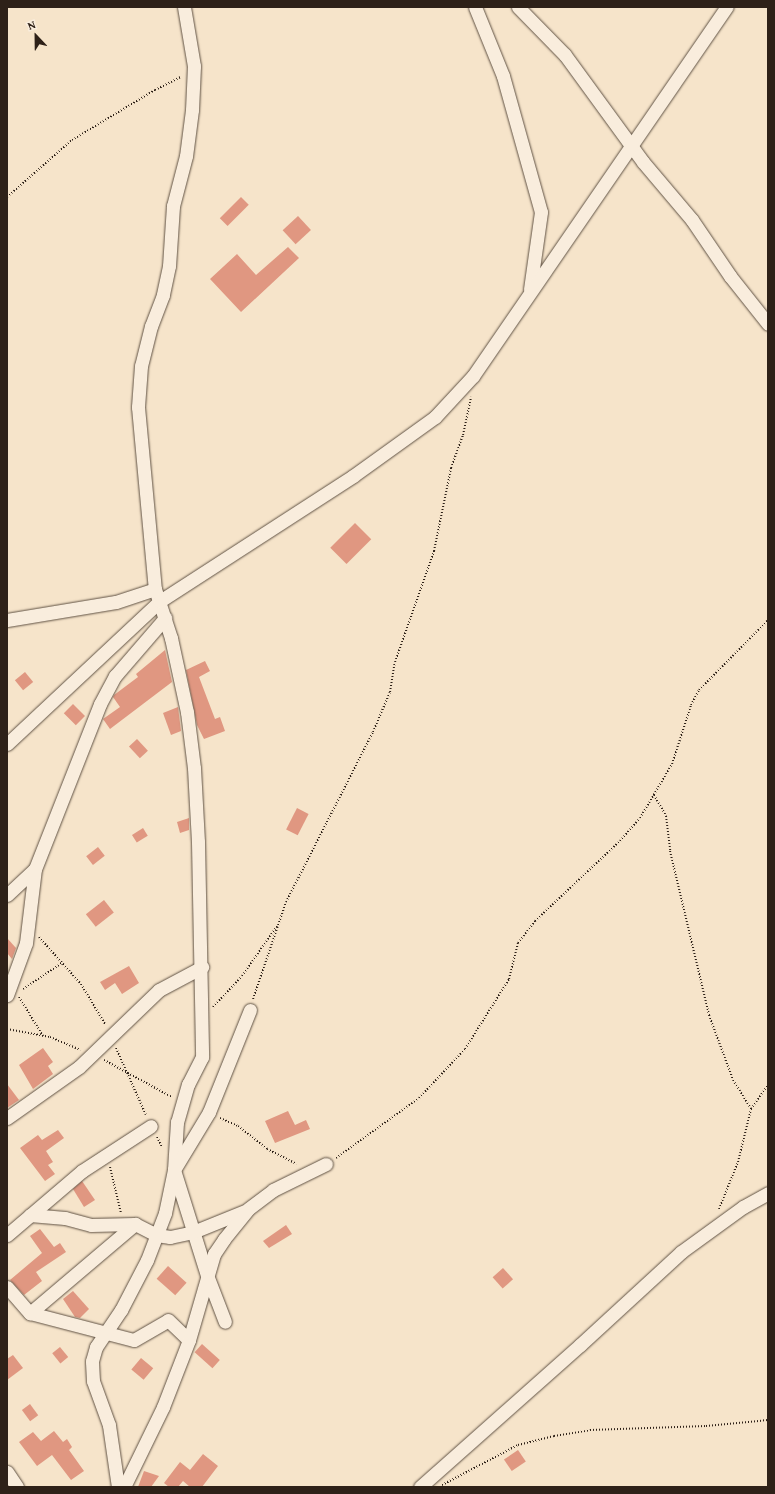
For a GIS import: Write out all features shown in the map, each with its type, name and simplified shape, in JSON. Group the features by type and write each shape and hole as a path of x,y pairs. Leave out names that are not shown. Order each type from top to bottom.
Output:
{"street":[{"path":"118,1487 109,1425 93,1381 92,1361 96,1346 121,1310 157,1235 174,1170 177,1122 188,1084 202,1057 202,967 194,768 186,712 165,618 157,595 138,407 141,366 151,326 163,295 169,266 173,206 186,156 192,110 194,66 184,7"},
{"path":"475,7 503,76 541,212 530,293"},
{"path":"518,7 565,55 632,145 692,220 730,276 768,324"},
{"path":"7,744 157,595 353,476 435,417 472,376 727,7"},
{"path":"7,620 157,595"},
{"path":"9,989 26,943 30,925 35,869 100,704 115,676 165,618"},
{"path":"7,895 35,869"},
{"path":"7,1118 94,1053 159,990 202,967"},
{"path":"225,1322 207,1275 174,1170 209,1112 250,1010"},
{"path":"7,1235 82,1171 151,1126"},
{"path":"124,1487 163,1407 189,1340 214,1254 248,1209 273,1190 326,1164"},
{"path":"420,1487 580,1346 680,1252 712,1229 768,1193"},
{"path":"30,1215 65,1218 91,1225 129,1224 157,1235 170,1237 193,1232 248,1209"},
{"path":"30,1313 129,1224"},
{"path":"7,1287 30,1313 134,1340 168,1320 189,1340"},
{"path":"7,1472 17,1487"}],"path":[{"path":"7,197 72,140 155,90 178,79 194,66"},
{"path":"250,1010 286,902 373,732 390,692 395,662 434,551 451,468 469,413 472,376"},
{"path":"326,1164 419,1098 452,1064 477,1032 509,979 518,943 552,904 620,840 640,818 672,764 691,705 699,690 768,620"},
{"path":"654,795 666,816 670,851 708,1010 734,1080 751,1109"},
{"path":"211,1012 242,976 279,923"},
{"path":"30,925 96,1007 164,1151"},
{"path":"43,1036 28,1009 9,989 62,963"},
{"path":"7,1029 43,1036 94,1053 128,1074 183,1102"},
{"path":"712,1229 738,1162 751,1109 768,1085"},
{"path":"209,1112 238,1126 267,1149 314,1170"},
{"path":"107,1154 129,1224"},
{"path":"439,1487 518,1446 554,1436 590,1430 706,1426 768,1420"}],"building":[{"path":"241,197 249,205 228,226 220,218"},
{"path":"298,216 311,230 296,244 283,230"},
{"path":"288,247 299,258 241,312 210,279 237,254 256,275"},
{"path":"355,523 371,539 347,564 330,548"},
{"path":"165,650 172,682 110,729 103,719 120,707 113,697 114,695 138,677 136,674"},
{"path":"205,661 210,671 199,677 215,719 220,717 225,731 204,739 197,725 186,670"},
{"path":"25,672 33,682 23,690 15,680"},
{"path":"73,704 85,716 76,725 64,713"},
{"path":"178,707 181,731 171,735 163,713"},
{"path":"137,739 148,751 140,758 129,747"},
{"path":"297,808 309,814 298,835 286,829"},
{"path":"189,818 189,830 180,833 177,822"},
{"path":"143,828 148,836 137,843 132,835"},
{"path":"98,847 105,856 93,865 86,856"},
{"path":"104,900 114,913 96,927 86,914"},
{"path":"7,938 16,948 12,959 7,953"},
{"path":"129,966 139,983 122,994 115,983 105,990 100,982"},
{"path":"43,1048 53,1062 48,1066 53,1074 33,1089 19,1065"},
{"path":"7,1084 19,1100 7,1108"},
{"path":"288,1111 295,1125 306,1120 310,1129 275,1143 265,1121"},
{"path":"58,1130 64,1138 46,1151 53,1162 48,1165 55,1174 45,1181 20,1148 38,1135 42,1140"},
{"path":"82,1181 95,1200 84,1207 73,1189"},
{"path":"286,1225 292,1234 269,1248 263,1241"},
{"path":"40,1229 54,1247 60,1243 66,1252 36,1272 42,1281 24,1295 10,1280 42,1253 30,1236"},
{"path":"168,1266 187,1283 175,1295 157,1279"},
{"path":"503,1268 513,1279 503,1289 493,1277"},
{"path":"73,1291 89,1309 80,1318 75,1317 63,1299"},
{"path":"202,1344 220,1360 212,1368 195,1352"},
{"path":"60,1347 68,1357 60,1363 52,1353"},
{"path":"13,1355 23,1368 7,1380 7,1359"},
{"path":"141,1358 153,1368 144,1380 131,1369"},
{"path":"30,1404 38,1415 30,1421 22,1410"},
{"path":"54,1431 63,1442 67,1439 72,1447 69,1450 84,1471 71,1480 52,1455 37,1466 19,1442 33,1432 41,1441"},
{"path":"518,1450 526,1462 512,1471 504,1460"},
{"path":"203,1454 218,1466 202,1487 190,1487 183,1481 178,1487 169,1487 164,1483 180,1462 190,1470"},
{"path":"144,1471 159,1476 151,1487 138,1487"}]}
